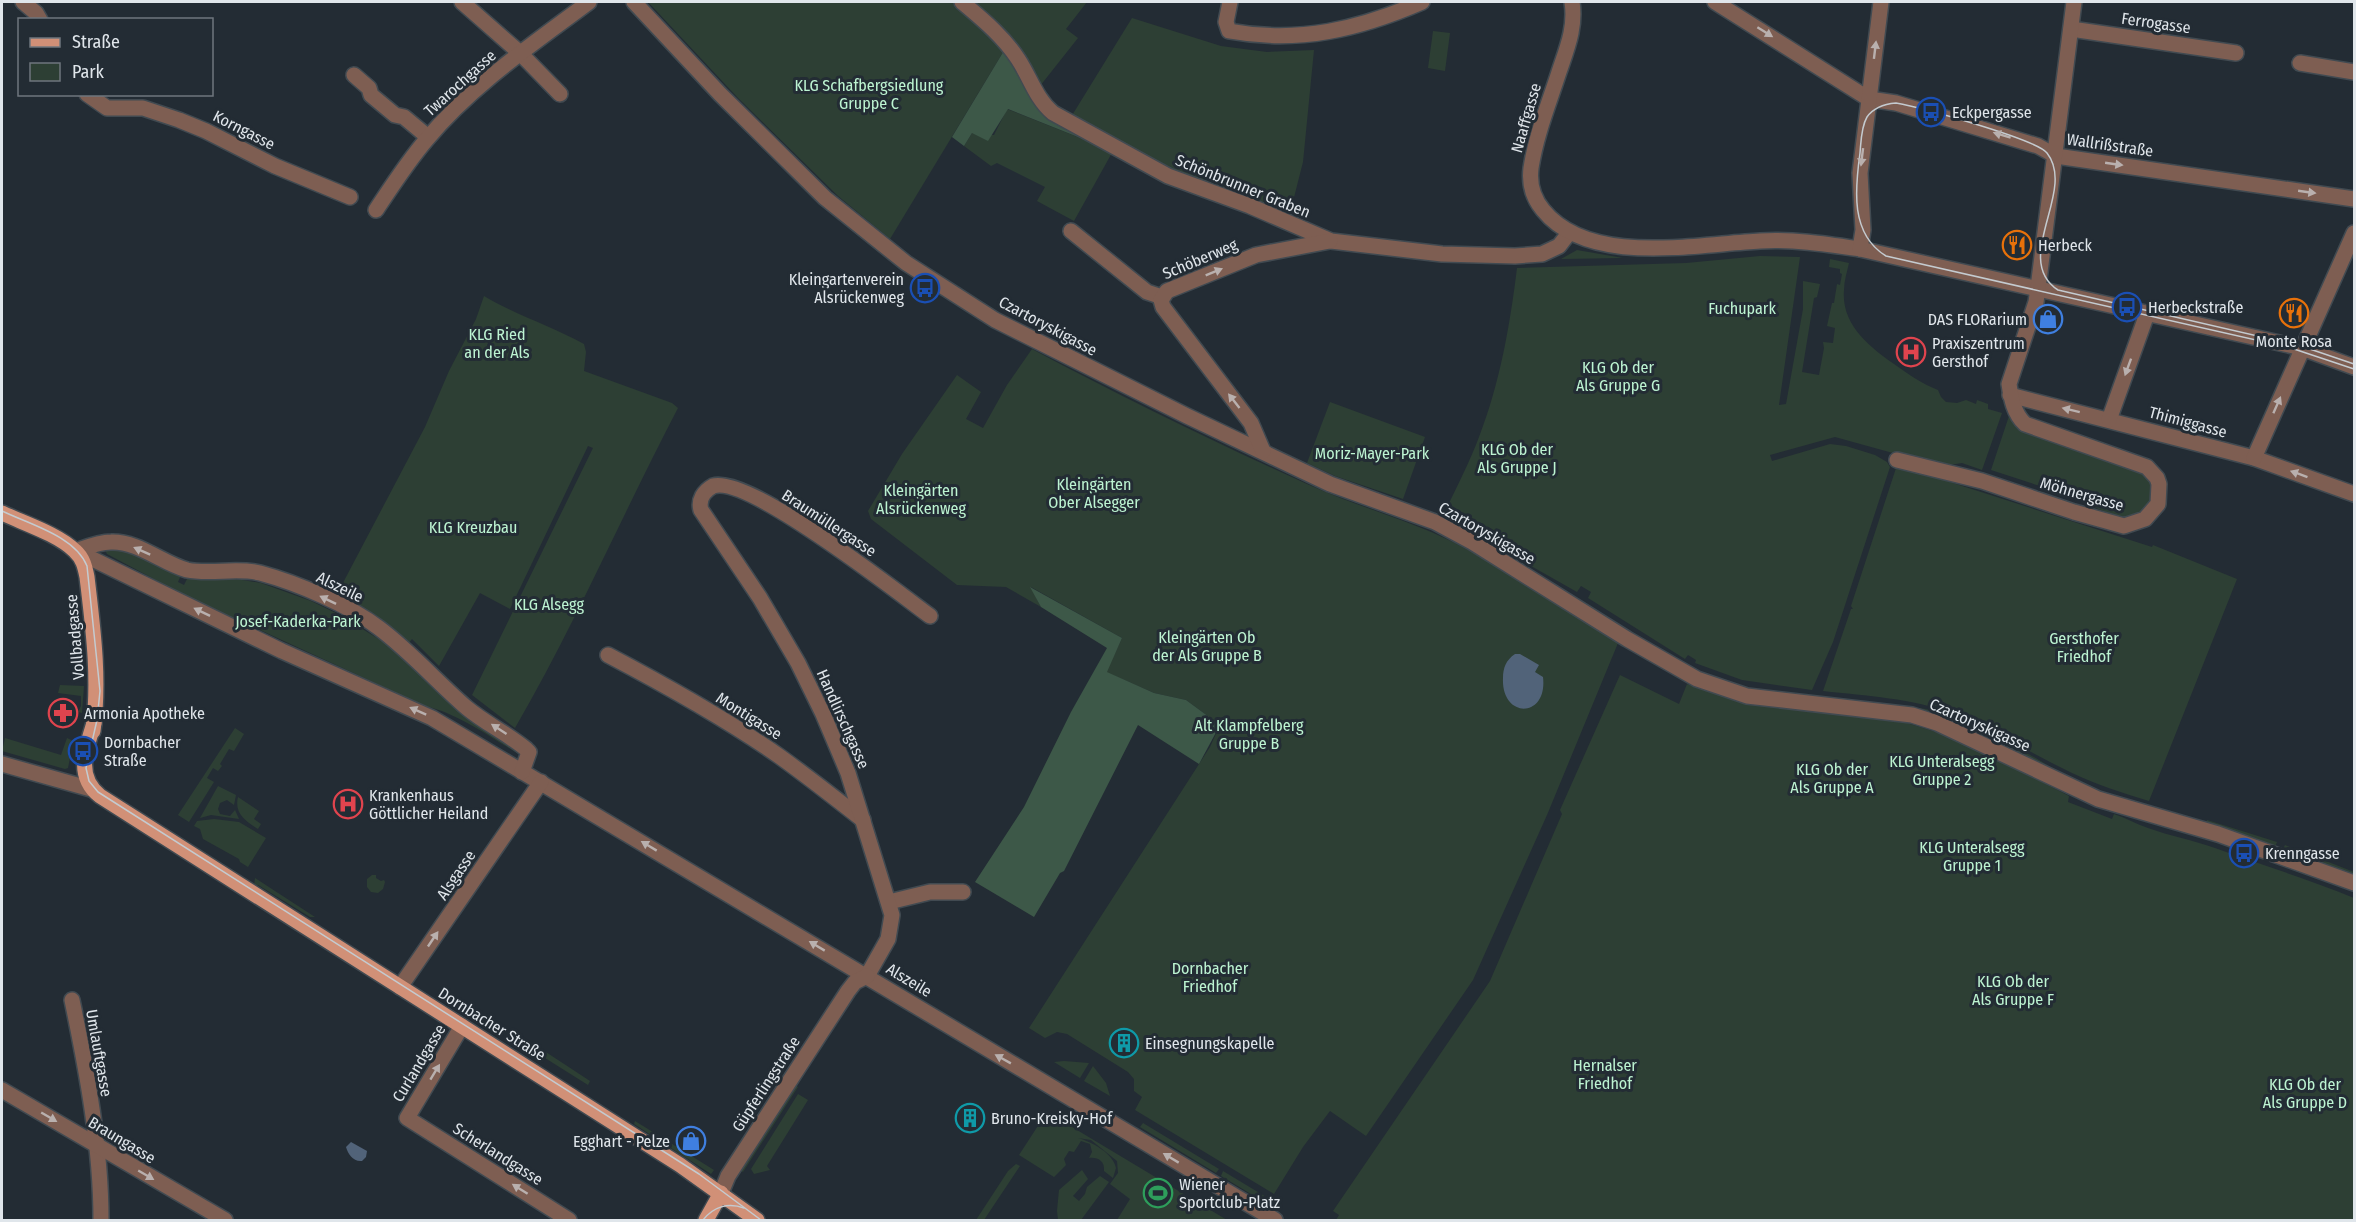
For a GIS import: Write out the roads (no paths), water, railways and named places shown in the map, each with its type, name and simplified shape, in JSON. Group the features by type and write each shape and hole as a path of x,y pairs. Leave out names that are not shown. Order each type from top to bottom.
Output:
{"main road":[{"name":"Alszeile","path":"2,513 62,541 76,551"},
{"name":"Vollbadgasse","path":"76,551 85,567 88,585 97,687 88,759 90,773"},
{"name":"Vollbadgasse","path":"91,789 86,778 84,762 94,723"},
{"name":"Dornbacher Straße","path":"90,773 105,790 200,851 243,887"},
{"name":"Dornbacher Straße","path":"91,789 721,1193 757,1221"},
{"name":"Güpferlingstraße","path":"706,1221 721,1193"}],"street":[{"path":"23,2 39,18"},
{"path":"462,2 520,53 560,94"},
{"name":"Twarochgasse","path":"376,210 428,137 482,85 520,53 589,2"},
{"name":"Czartoryskigasse","path":"634,2 728,103 817,190 906,263 953,295 1015,330 1330,484 1435,522 1472,542 1627,639 1697,679 1747,696 1911,715 1929,720 1970,736 2098,799 2218,834 2355,883"},
{"name":"Schönbrunner Graben","path":"962,2 992,27 1017,58 1043,104 1053,113 1168,176 1250,206 1330,241 1442,254 1515,256 1542,254 1559,246 1569,233"},
{"path":"1230,2 1226,22 1229,31 1274,36 1336,32 1368,23 1422,2"},
{"name":"Naaffgasse","path":"1569,233 1555,223 1535,200 1529,178 1534,149 1570,39 1575,17 1572,2"},
{"name":"Wallrißstraße","path":"1715,2 1869,99 1896,103 2038,146 2056,156 2355,200"},
{"path":"1860,249 1863,235 1860,173 1881,2"},
{"path":"2010,395 2009,384 2036,302 2074,2"},
{"name":"Ferrogasse","path":"2071,29 2236,53"},
{"path":"2300,63 2355,72"},
{"path":"354,75 369,88 371,95 395,115 404,117 428,137"},
{"name":"Korngasse","path":"90,96 107,108 143,108 179,120 275,166 350,197"},
{"path":"1071,231 1147,292 1162,297"},
{"path":"1569,233 1634,248 1684,248 1794,240 1860,249 2302,348 2355,367"},
{"path":"2254,458 2355,233"},
{"name":"Schöberweg","path":"1263,451 1251,423 1163,307 1162,297 1167,291 1256,255 1330,241"},
{"path":"2109,420 2147,314"},
{"name":"Thimiggasse","path":"2010,395 2254,458 2355,494"},
{"name":"Möhnergasse","path":"1897,460 1982,481 2124,526 2145,519 2154,511 2158,504 2159,484 2157,478 2147,467 2031,427 2017,414 2010,395"},
{"name":"Braumüllergasse","path":"703,495 713,486 722,484 733,486 837,547 930,616"},
{"name":"Handlirschgasse","path":"703,495 701,510 760,598 798,663 848,773 890,902 892,915 890,933 867,976"},
{"name":"Alszeile","path":"76,551 105,542 116,542 135,547 188,570 257,573 325,598 378,627 430,671 470,710 505,732 526,749 529,752 522,772"},
{"name":"Alszeile","path":"76,551 282,651 432,718 1275,1221"},
{"name":"Montigasse","path":"608,655 663,684 752,738 863,820"},
{"name":"Dornbacher Straße","path":"2,764 91,789"},
{"name":"Alsgasse","path":"400,987 541,782"},
{"path":"890,902 930,892 963,892"},
{"name":"Güpferlingstraße","path":"721,1193 728,1176 848,991 855,982 867,976"},
{"name":"Umlauftgasse","path":"72,1000 96,1145 101,1221"},
{"name":"Curlandgasse","path":"407,1118 462,1026"},
{"name":"Braungasse","path":"2,1090 225,1221"},
{"name":"Scherlandgasse","path":"407,1118 569,1221"}],"water":[{"path":"1515,654 1520,654 1539,665 1535,672 1543,677 1543,691 1539,701 1532,707 1524,709 1516,707 1509,701 1504,691 1504,668"},
{"path":"351,1142 367,1151 362,1161 354,1159 348,1152 346,1147"}],"tram line":[{"path":"2354,364 2301,346 2058,290 2045,277 2041,261 2042,243 2055,186 2054,169 2047,153 2038,147 2000,132 1896,103 1880,107 1867,117 1862,130 1858,167 1858,210 1866,236 1874,247 1886,256 2291,348 2354,369"},
{"path":"2,511 62,539 81,556 87,566 100,691 97,720 86,768 89,781 98,792 699,1174 761,1220"},
{"path":"703,1220 711,1212 721,1207 744,1208"}],"place":[{"name":"Eckpergasse","path":"1931,112"},
{"name":"Herbeck","path":"2017,245"},
{"name":"Kleingartenverein Alsrückenweg","path":"925,288"},
{"name":"Herbeckstraße","path":"2127,307"},
{"name":"Monte Rosa","path":"2294,313"},
{"name":"DAS FLORarium","path":"2048,319"},
{"name":"Praxiszentrum Gersthof","path":"1911,352"},
{"name":"Armonia Apotheke","path":"63,713"},
{"name":"Dornbacher Straße","path":"83,751"},
{"name":"Krankenhaus Göttlicher Heiland","path":"348,804"},
{"name":"Krenngasse","path":"2244,853"},
{"name":"Einsegnungskapelle","path":"1124,1043"},
{"name":"Bruno-Kreisky-Hof","path":"970,1118"},
{"name":"Egghart - Pelze","path":"691,1141"},
{"name":"Wiener Sportclub-Platz","path":"1158,1193"}],"park label":[{"name":"KLG Schafbergsiedlung Gruppe C","path":"869,94"},
{"name":"Fuchupark","path":"1742,308"},
{"name":"KLG Ried an der Als","path":"497,343"},
{"name":"KLG Ob der Als Gruppe G","path":"1618,376"},
{"name":"Moriz-Mayer-Park","path":"1372,453"},
{"name":"KLG Ob der Als Gruppe J","path":"1517,458"},
{"name":"Kleingärten Ober Alsegger","path":"1094,493"},
{"name":"Kleingärten Alsrückenweg","path":"921,499"},
{"name":"KLG Kreuzbau","path":"473,527"},
{"name":"KLG Alsegg","path":"549,604"},
{"name":"Josef-Kaderka-Park","path":"298,621"},
{"name":"Kleingärten Ob der Als Gruppe B","path":"1207,646"},
{"name":"Gersthofer Friedhof","path":"2084,647"},
{"name":"Alt Klampfelberg Gruppe B","path":"1249,734"},
{"name":"KLG Unteralsegg Gruppe 2","path":"1942,770"},
{"name":"KLG Ob der Als Gruppe A","path":"1832,778"},
{"name":"KLG Unteralsegg Gruppe 1","path":"1972,856"},
{"name":"Dornbacher Friedhof","path":"1210,977"},
{"name":"KLG Ob der Als Gruppe F","path":"2013,990"},
{"name":"Hernalser Friedhof","path":"1605,1074"},
{"name":"KLG Ob der Als Gruppe D","path":"2305,1093"}]}
